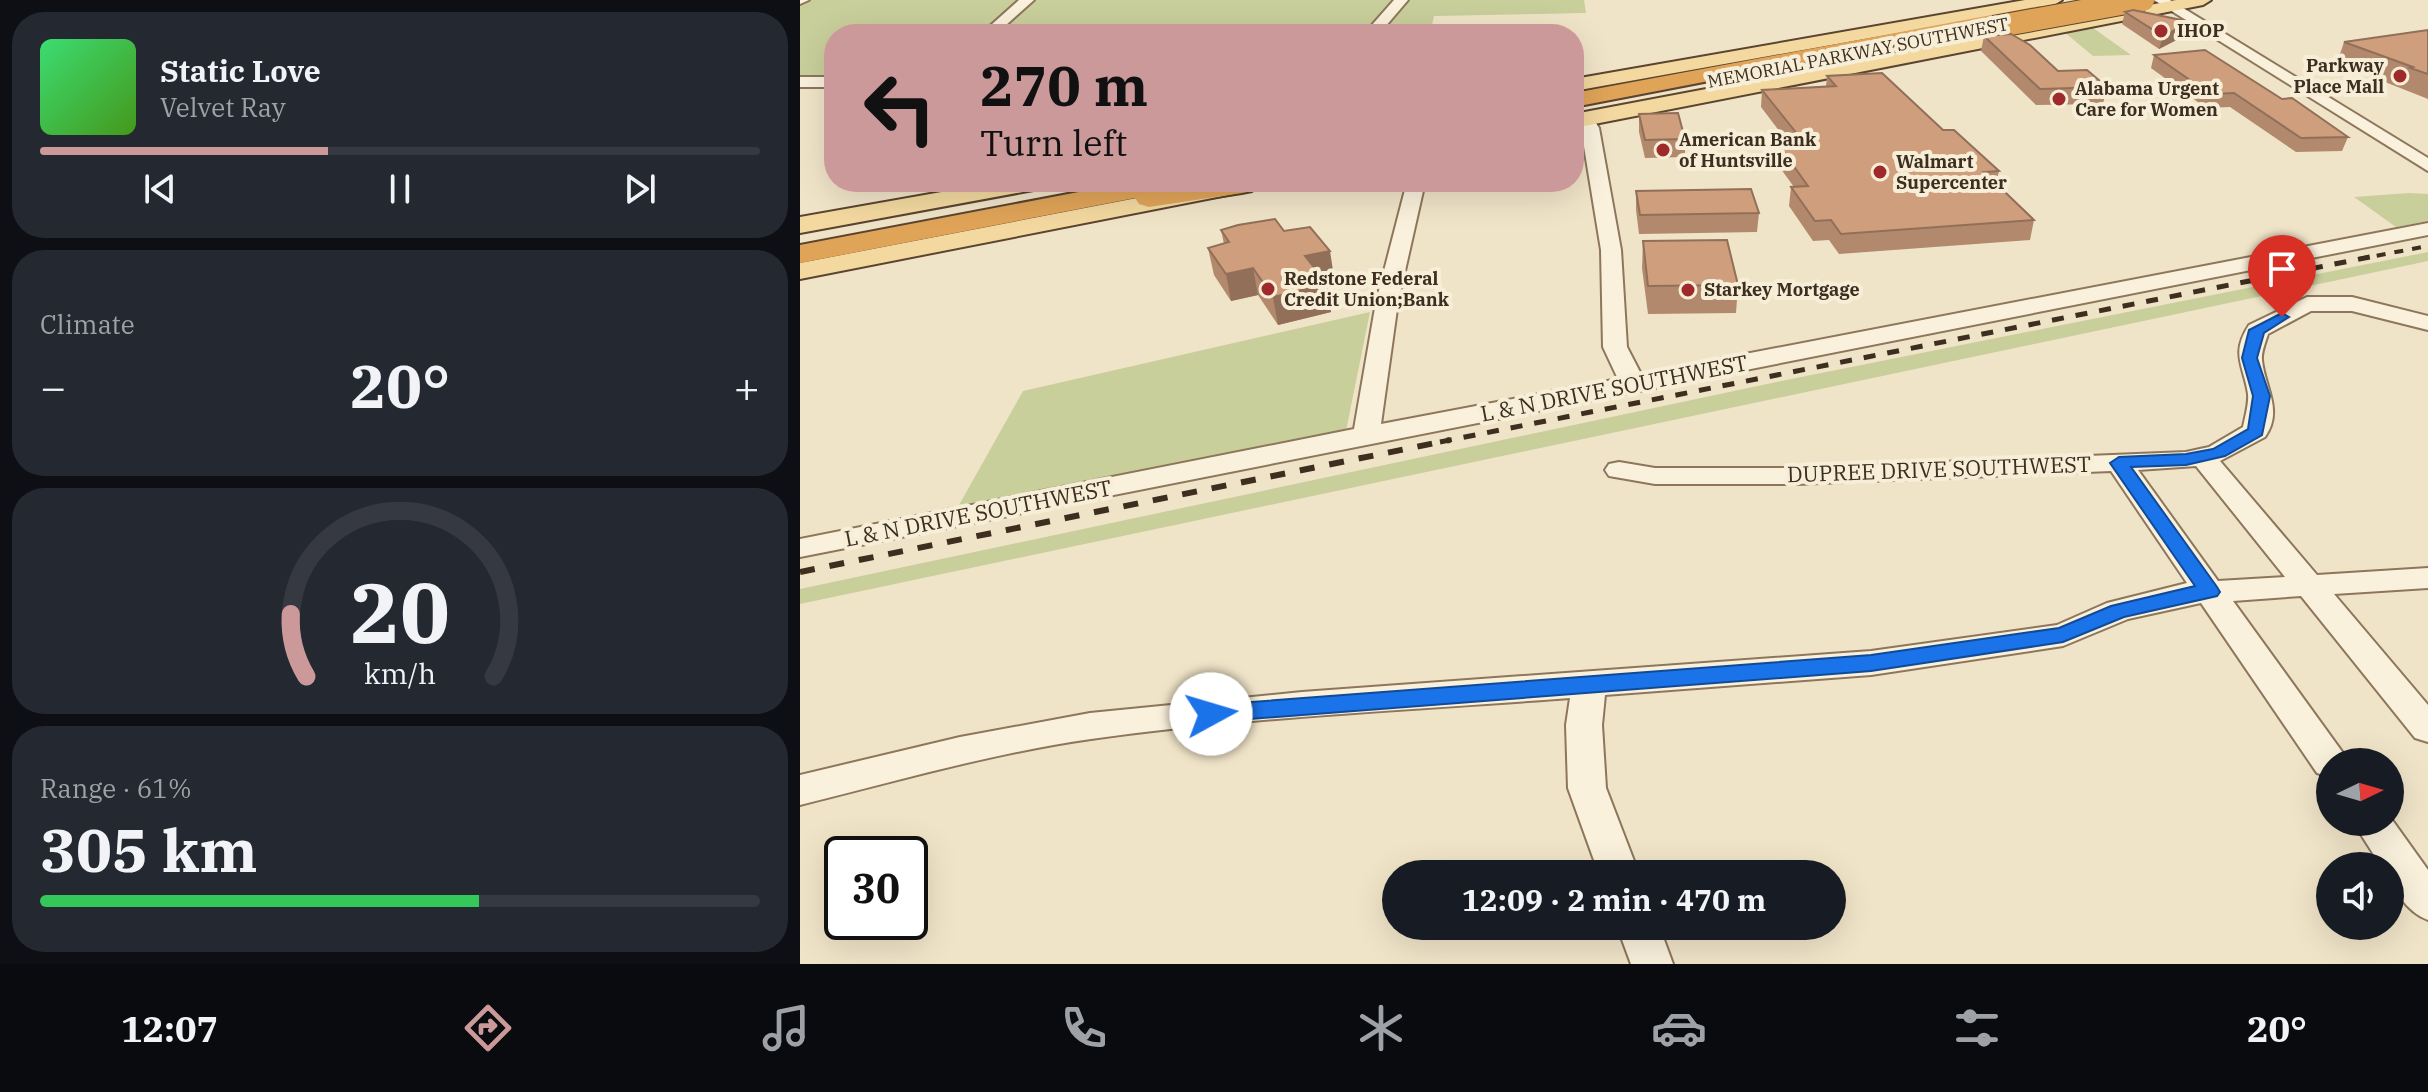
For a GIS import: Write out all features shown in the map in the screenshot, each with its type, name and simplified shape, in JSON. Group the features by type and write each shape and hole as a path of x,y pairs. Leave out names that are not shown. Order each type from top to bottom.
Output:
{"highway":[{"name":"MEMORIAL PARKWAY SOUTHWEST","path":"1584,110 1958,27 2106,0"},
{"name":"MEMORIAL PARKWAY SOUTHWEST","path":"1584,111 1994,27 2138,4"},
{"path":"1826,40 1958,27"},
{"path":"1889,61 1916,49 1994,27"},
{"path":"909,221 1038,192"},
{"path":"800,241 1077,192"},
{"path":"800,254 1124,192"},
{"path":"989,218 1189,192"}],"main road":[{"path":"1584,83 2054,0"},
{"path":"1584,111 1889,61 2138,4 2182,4"},
{"path":"800,225 983,192"},
{"path":"800,271 1209,192"}],"street":[{"path":"999,24 1027,0"},
{"path":"1380,24 1401,0"},
{"path":"2182,4 2244,52 2291,78 2428,166"},
{"path":"2182,4 2271,57 2291,78"},
{"path":"2244,52 2271,57"},
{"path":"800,82 824,82"},
{"path":"1584,121 1590,128 1611,250 1615,347 1633,384"},
{"path":"1366,435 1387,302 1414,192"},
{"name":"L & N DRIVE SOUTHWEST","path":"800,548 2428,229"},
{"name":"DUPREE DRIVE SOUTHWEST","path":"1619,470 1655,476 1796,476 2119,463 2202,456 2218,453 2256,431 2261,396 2249,358 2257,330 2307,304 2352,304 2428,323"},
{"path":"2202,456 2428,729"},
{"path":"2119,463 2319,748"},
{"path":"800,790 960,751 1090,726 1302,705 1871,663 2063,635 2118,611 2190,593 2428,578"},
{"path":"1589,685 1584,725 1587,788 1614,860"},
{"path":"2382,836 2428,902"},
{"path":"1643,940 1652,964"}],"green space":[{"path":"800,0 1584,0 1586,13 1434,16 1432,24 824,24 824,87 800,87"},
{"path":"2089,25 2131,55 2093,56 2063,31"},
{"path":"2428,194 2428,221 2396,227 2354,197"},
{"path":"2428,252 2428,261 800,604 800,589 1781,381"},
{"path":"1370,312 1346,431 959,505 1023,391"}],"building":[{"path":"2133,10 2191,22 2163,36 2125,12"},
{"path":"2428,30 2428,74 2344,42"},
{"path":"2011,34 2030,45 2058,71 2087,70 2107,87 2040,89 1984,36"},
{"path":"2205,50 2282,99 2292,98 2348,137 2301,138 2234,93 2210,94 2154,55"},
{"name":"Walmart Supercenter","path":"1882,73 1943,130 1954,130 1999,171 1984,172 2034,220 1841,234 1831,220 1815,221 1791,187 1808,186 1772,136 1798,135 1762,90 1836,86 1827,76"},
{"path":"1678,113 1685,139 1645,140 1639,114"},
{"path":"1751,189 1759,213 1640,215 1636,191"},
{"path":"1275,219 1284,231 1310,227 1330,251 1305,256 1327,284 1273,297 1253,268 1226,274 1208,248 1229,242 1221,230"},
{"path":"1727,240 1738,285 1648,286 1643,241"}],"railway":[{"path":"2359,259 2428,246"},
{"path":"1447,441 2370,257"},
{"path":"800,572 1447,441"},
{"path":"1440,442 1447,441"}],"place":[{"name":"IHOP","path":"2161,31"},
{"name":"Parkway Place Mall","path":"2400,76"},
{"name":"Alabama Urgent Care for Women","path":"2059,99"},
{"name":"American Bank of Huntsville","path":"1663,150"},
{"name":"Walmart Supercenter","path":"1880,172"},
{"name":"Redstone Federal Credit Union;Bank","path":"1268,289"},
{"name":"Starkey Mortgage","path":"1688,290"}],"route":[{"path":"1211,714 1871,663 2063,635 2118,611 2190,593 2210,592 2119,463 2186,460 2218,453 2256,431 2261,396 2249,358 2257,330 2282,317"}]}
